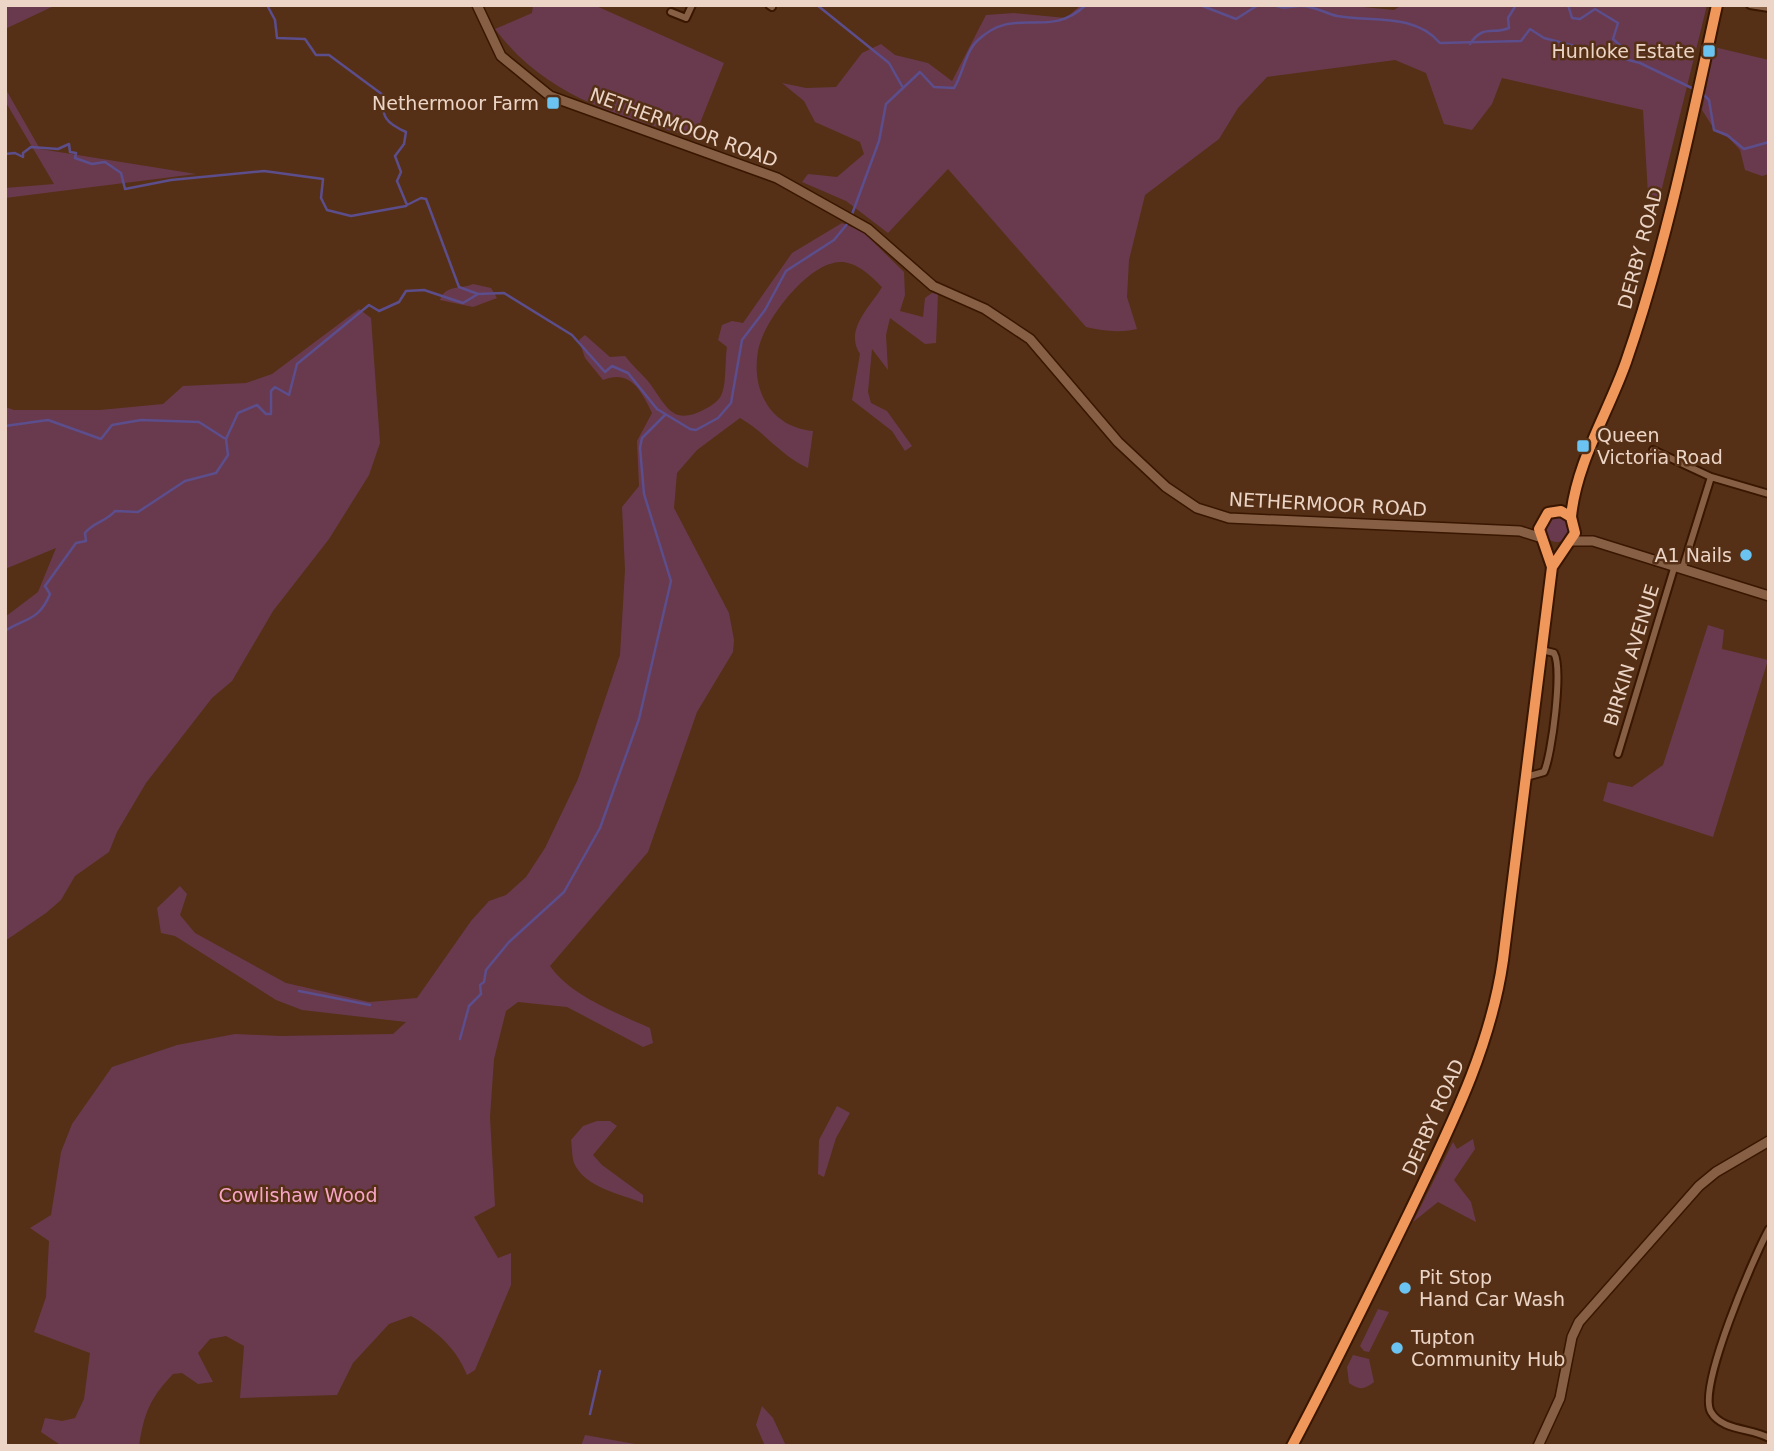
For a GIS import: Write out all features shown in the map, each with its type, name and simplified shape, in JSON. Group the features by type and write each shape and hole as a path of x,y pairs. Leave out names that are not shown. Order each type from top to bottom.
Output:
{"highway":[{"name":"DERBY ROAD","path":"1573,522 1573,493 1626,362 1696,103 1717,5"},
{"name":"DERBY ROAD","path":"1555,511 1573,493"},
{"path":"1555,511 1573,522 1567,543 1552,567 1540,524 1548,513 1555,511"},
{"path":"1544,540 1567,543"},
{"name":"DERBY ROAD","path":"1292,1446 1370,1297 1461,1104 1482,1050 1498,992 1552,567"}],"street":[{"name":"NETHERMOOR ROAD","path":"477,5 501,56 550,96 594,114 754,168 868,229 933,286 985,309 1030,339 1118,442 1166,487 1197,508 1229,518 1520,531 1544,540"},
{"path":"670,12 686,18 692,5"},
{"path":"1750,5 1769,8"},
{"path":"1653,450 1711,477 1769,494"},
{"name":"BIRKIN AVENUE","path":"1618,754 1711,477"},
{"path":"1573,522 1593,541"},
{"name":"NETHERMOOR ROAD","path":"1520,531 1540,524"},
{"path":"1567,543 1593,541 1769,596"},
{"path":"1526,777 1544,772 1549,751 1559,668 1554,653 1542,650"},
{"path":"1538,1446 1560,1398 1572,1337 1587,1310 1699,1186 1716,1172 1769,1142"},
{"path":"1769,1229 1731,1317 1708,1393 1710,1412 1718,1420 1769,1438"}],"green space":[{"path":"5,5 56,5 5,29"},
{"path":"533,5 594,5 724,63 694,138 637,121 584,100 537,71 515,52 495,29 532,13"},
{"path":"1081,5 1342,5 1394,10 1402,5 1707,5 1659,200 1648,194 1643,110 1502,78 1492,104 1472,130 1444,124 1426,73 1395,60 1267,77 1238,108 1219,139 1145,195 1129,260 1127,297 1137,329 1112,331 1086,327 948,169 888,233 846,201 802,182 808,174 837,177 864,154 860,142 815,122 804,101 782,83 806,88 836,87 862,53 881,44 895,55 928,63 952,81 986,15 1014,13 1066,18"},
{"path":"1714,47 1769,60 1769,174 1762,176 1745,170 1740,150 1729,138 1716,132 1702,110"},
{"path":"5,88 40,149 196,174 5,198 5,188 54,184 5,101"},
{"name":"Cowlishaw Wood","path":"842,223 863,232 904,272 905,295 900,311 923,317 925,298 932,293 938,294 936,343 925,344 890,318 886,335 888,370 872,349 868,392 871,403 887,411 912,446 905,451 892,431 852,400 860,354 856,345 857,328 860,319 882,287 859,267 842,262 829,264 803,281 778,309 758,351 758,380 767,404 786,422 813,431 808,468 740,418 697,450 677,473 674,508 729,613 734,640 733,652 697,712 648,852 550,966 559,977 582,995 650,1028 653,1043 643,1047 567,1007 518,1002 506,1011 494,1059 490,1117 495,1206 474,1217 498,1258 511,1253 511,1285 475,1370 467,1375 445,1341 411,1316 389,1324 353,1363 337,1395 240,1398 244,1346 226,1336 210,1339 198,1353 213,1382 198,1384 182,1373 173,1374 159,1391 146,1415 139,1446 62,1446 41,1432 45,1418 62,1421 75,1418 84,1399 90,1353 34,1332 46,1297 49,1241 30,1228 51,1215 61,1152 72,1124 112,1067 177,1045 235,1034 393,1034 406,1022 302,1010 276,1000 175,936 161,933 157,908 180,886 187,894 180,915 195,933 286,983 369,1002 417,998 471,921 489,901 506,895 526,877 545,848 578,779 620,655 625,570 622,507 639,486 637,441 652,413 634,384 620,377 603,380 585,358 579,340 585,335 610,357 625,356 664,404 676,414 684,416 705,409 719,399 724,386 727,347 718,340 722,325 732,321 743,323 792,253"},
{"path":"473,284 491,288 497,298 473,307 440,300 450,289"},
{"path":"359,309 371,318 380,443 369,475 329,539 273,611 232,681 212,698 146,783 117,832 109,852 75,876 61,900 46,913 5,941 5,617 38,592 56,548 5,569 5,407 14,410 100,410 163,404 183,386 246,383 272,374"},
{"path":"1557,516 1566,520 1570,529 1566,538 1557,542 1548,538 1544,529 1548,520"},
{"path":"1708,625 1724,630 1722,649 1768,660 1713,837 1603,801 1608,782 1632,787 1663,765"},
{"path":"837,1106 850,1113 836,1138 824,1177 818,1174 819,1140"},
{"path":"597,1121 610,1121 617,1126 593,1155 602,1165 643,1195 643,1203 595,1184 579,1172 574,1163 571,1140 583,1126"},
{"path":"1473,1139 1475,1149 1454,1180 1471,1202 1476,1222 1438,1202 1413,1222 1453,1142 1457,1149"},
{"path":"1378,1309 1389,1312 1369,1352 1364,1351 1360,1346"},
{"path":"1353,1355 1369,1359 1374,1382 1367,1387 1359,1388 1349,1383 1347,1367"},
{"path":"762,1406 773,1418 786,1446 765,1446 756,1425"},
{"path":"585,1435 646,1446 581,1446"}],"waterway":[{"path":"267,5 275,20 277,38 305,39 316,55 329,55 383,95 386,118 406,132 404,144 395,156 401,172 397,181 407,205 421,198 426,199 459,287 478,294 504,293 572,335 605,372 612,366 628,373 657,409 690,429 696,430 718,418 731,403 742,340 765,310 786,271 834,240 848,223"},
{"path":"817,5 889,63 902,86"},
{"path":"851,217 879,141 886,104 920,72 934,87 954,88 974,45 992,30 1006,24 1058,21 1086,5"},
{"path":"1200,5 1236,19 1258,5"},
{"path":"1274,5 1284,8 1306,6 1350,18 1392,20 1418,27 1430,33 1440,43 1521,41 1530,29 1544,38 1640,63 1696,90"},
{"path":"1470,44 1479,34 1509,28 1508,18 1516,5"},
{"path":"1568,5 1572,18 1580,19 1595,9 1618,23 1613,39 1622,47 1621,56"},
{"path":"1702,93 1709,100 1714,130 1727,135 1744,149 1769,142"},
{"path":"5,154 15,153 23,157 23,153 31,147 58,149 69,144 70,152 76,153 75,158 92,164 105,162 121,173 125,189 171,180 264,171 323,179 321,198 327,210 351,216 406,206"},
{"path":"5,631 31,618 46,603 50,594 45,586 76,543 86,541 85,533 92,526 115,511 138,512 185,481 216,473 228,455 226,439 238,413 257,405 266,414 271,414 271,391 275,387 289,395 297,364 369,305 379,311 399,302 406,291 424,290 463,303 478,294"},
{"path":"460,1039 469,1006 481,994 480,985 484,982 486,970 509,942 564,892 600,828 639,719 671,581 644,494 640,448 642,438 665,415"},
{"path":"5,426 48,420 101,439 112,425 141,420 199,422 224,438"},
{"path":"299,991 370,1005"},
{"path":"590,1414 600,1371"}],"place":[{"name":"Hunloke Estate","path":"1709,51"},
{"name":"Nethermoor Farm","path":"553,103"},
{"name":"Queen Victoria Road","path":"1583,446"},
{"name":"A1 Nails","path":"1746,555"},
{"name":"Pit Stop Hand Car Wash","path":"1405,1288"},
{"name":"Tupton Community Hub","path":"1397,1348"}]}
